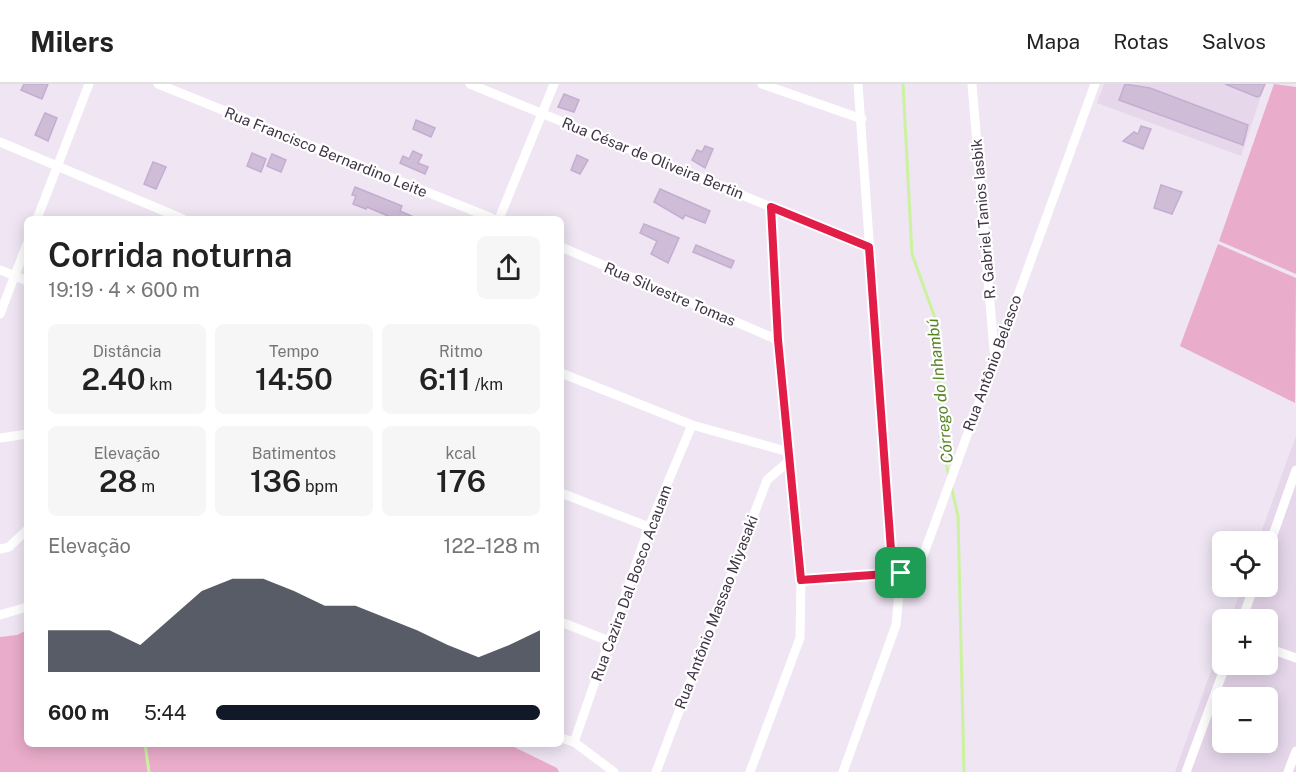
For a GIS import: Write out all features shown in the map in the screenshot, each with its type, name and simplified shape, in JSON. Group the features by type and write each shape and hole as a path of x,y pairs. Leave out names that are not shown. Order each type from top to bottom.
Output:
{"street":[{"path":"38,216 89,84"},
{"name":"Rua Francisco Bernardino Leite","path":"158,84 487,216"},
{"name":"Rua César de Oliveira Bertin","path":"470,84 869,247"},
{"path":"500,216 554,84"},
{"path":"762,84 862,119"},
{"path":"843,772 896,625 901,573 891,550 858,84"},
{"name":"R. Gabriel Tanios Iasbik","path":"972,84 993,357"},
{"name":"Rua Antônio Belasco","path":"901,573 923,556 993,357 1095,84"},
{"path":"0,142 176,216"},
{"path":"750,772 800,638 801,580 778,340 771,207"},
{"name":"Rua Silvestre Tomas","path":"564,248 778,340"},
{"path":"0,314 24,252"},
{"path":"0,270 24,280"},
{"path":"564,374 692,425 789,456"},
{"name":"Rua Cazira Dal Bosco Acauam","path":"574,742 649,527 692,425"},
{"path":"0,438 24,435"},
{"name":"Rua Antônio Massao Miyasaki","path":"656,772 767,480 789,456"},
{"path":"1274,531 1296,470"},
{"path":"564,494 649,527"},
{"path":"0,549 9,547 24,533"},
{"path":"801,580 901,573"},
{"path":"0,615 24,608"},
{"path":"564,623 609,641"},
{"path":"1278,652 1296,658"},
{"path":"1186,772 1222,675"},
{"path":"564,739 574,742 615,772"},
{"path":"1288,772 1296,751"}],"shaded area":[{"path":"1104,84 1265,84 1241,156 1097,103"},
{"path":"1274,84 1296,87 1296,274 1219,241"},
{"path":"1218,244 1296,278 1295,403 1180,346"},
{"path":"1296,436 1296,772 1175,772 1212,668 1212,675 1278,675 1278,609 1234,609 1238,597 1278,597 1278,531 1262,531"},
{"path":"24,632 24,747 514,747 557,768 559,772 0,772 0,637 17,635"}],"building":[{"path":"24,84 48,84 42,99 21,90"},
{"path":"1125,84 1150,88 1248,125 1243,145 1119,100"},
{"path":"1225,84 1265,84 1260,96 1257,97"},
{"path":"564,94 579,100 574,112 558,107"},
{"path":"45,113 57,118 48,141 35,135"},
{"path":"416,120 435,128 431,137 413,129"},
{"path":"1141,126 1151,129 1143,149 1123,141 1134,132 1138,134"},
{"path":"705,146 713,149 705,168 692,160 697,150 702,152"},
{"path":"413,151 422,155 418,163 428,167 425,174 400,163 403,156 409,159"},
{"path":"252,153 266,159 261,172 247,166"},
{"path":"272,154 286,160 281,172 267,166"},
{"path":"577,155 588,160 580,174 571,170"},
{"path":"153,162 166,167 156,189 144,184"},
{"path":"1161,185 1182,192 1172,214 1154,208"},
{"path":"355,187 402,206 400,211 411,216 388,216 367,207 366,209 353,204 356,196 352,195"},
{"path":"660,189 710,211 705,223 685,215 683,219 654,202"},
{"path":"644,224 679,238 668,263 651,254 657,241 640,233"},
{"path":"696,245 734,261 731,268 693,252"}],"waterway":[{"name":"Córrego do Inhambú","path":"903,84 912,254 935,318 943,449 949,476"},
{"name":"Córrego do Inhambú","path":"951,485 958,516 964,772"},
{"path":"145,747 149,772"}],"route":[{"path":"771,207 869,247 891,550 901,573 801,580 778,340 771,207"}]}
